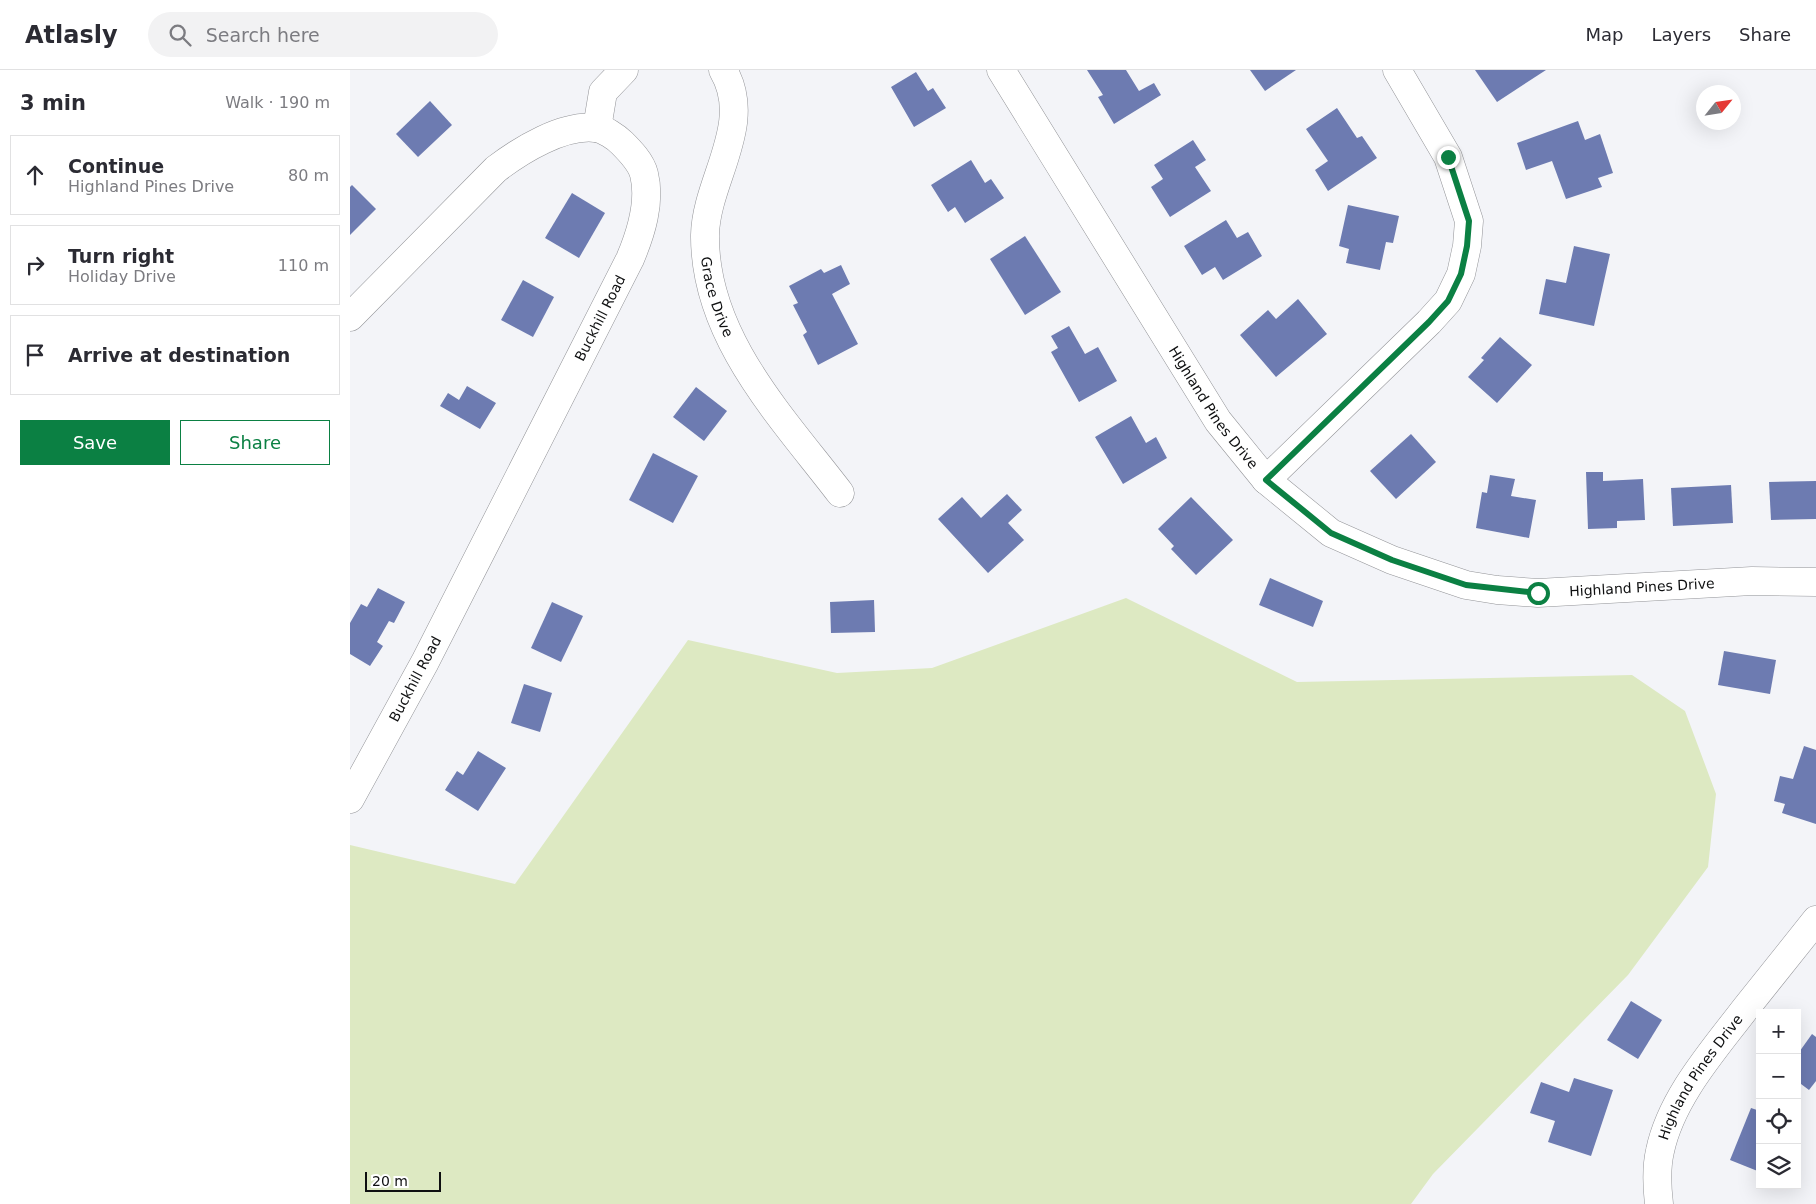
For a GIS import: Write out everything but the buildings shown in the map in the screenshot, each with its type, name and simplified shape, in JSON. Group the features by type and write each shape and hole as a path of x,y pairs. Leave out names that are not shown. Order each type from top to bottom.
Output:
{"street":[{"path":"350,317 496,169 519,151 568,131 597,128 603,92 624,70"},
{"name":"Grace Drive","path":"723,70 728,79 734,101 730,143 709,204 705,235 717,309 749,372 840,493"},
{"name":"Highland Pines Drive","path":"1001,70 1218,421 1266,480 1331,533 1392,560 1466,585 1538,593 1752,582 1816,582"},
{"path":"1266,480 1429,322 1448,301 1461,274 1467,246 1469,221 1460,190 1448,157 1397,70"},
{"name":"Buckhill Road","path":"350,799 438,637 630,259 641,233 645,198 644,173 633,154 617,138 597,128"},
{"name":"Highland Pines Drive","path":"1659,1204 1656,1184 1660,1151 1673,1115 1689,1086 1708,1058 1816,920"}],"green space":[{"path":"1126,598 1297,682 1632,675 1685,711 1716,794 1708,867 1628,975 1433,1174 1411,1204 350,1204 350,845 515,884 688,640 837,673 932,668"}],"route":[{"path":"1448,157 1469,221 1467,246 1461,274 1448,301 1429,322 1266,480 1304,513 1331,533 1360,547 1466,585 1497,590 1538,593"}]}
